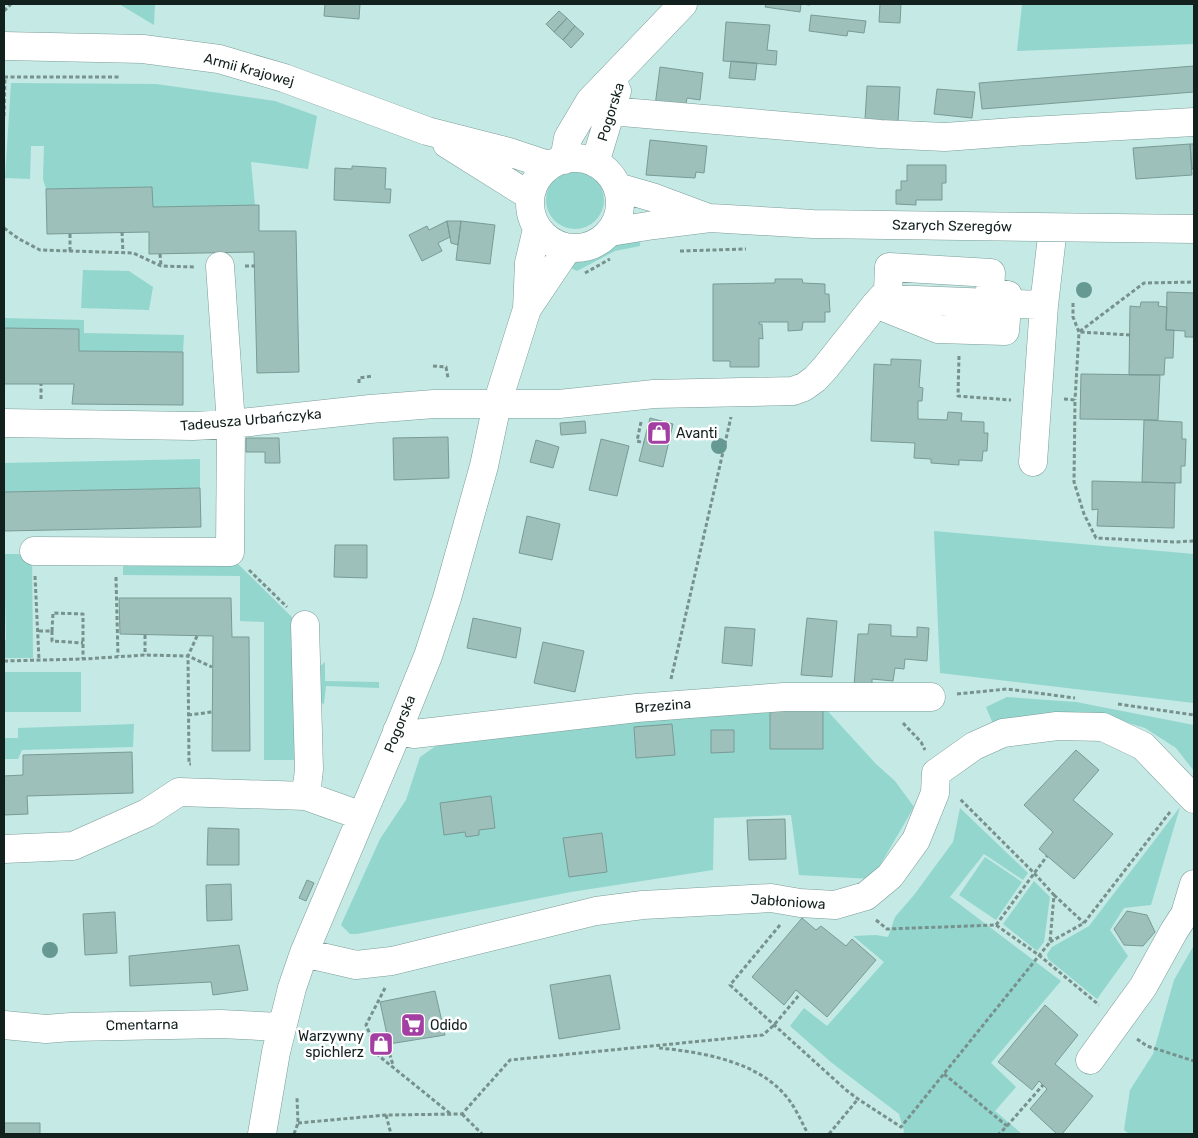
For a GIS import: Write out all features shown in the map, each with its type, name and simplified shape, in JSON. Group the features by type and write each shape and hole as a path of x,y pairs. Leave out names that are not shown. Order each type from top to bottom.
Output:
{"street":[{"name":"Pogorska","path":"556,162 590,101 683,4"},
{"name":"Armii Krajowej","path":"4,46 143,49 219,59 284,78 427,131 556,162"},
{"name":"Pogorska","path":"595,163 627,61"},
{"path":"611,109 622,112 840,131 945,137 1194,122"},
{"name":"Armii Krajowej","path":"427,131 530,196"},
{"path":"584,159 595,163 604,170 617,187 619,210 612,244 601,240 590,246 568,248 554,244 537,229 532,219 530,196 538,177 556,162 584,159"},
{"name":"Szarych Szeregów","path":"617,187 655,198 710,218"},
{"name":"Szarych Szeregów","path":"612,244 654,225 710,218 813,224 1194,229"},
{"path":"1033,462 1044,305 1053,228"},
{"name":"Pogorska","path":"262,1134 281,1027 304,953 428,656 447,598 484,466 498,404 527,309 529,263 537,229"},
{"name":"Pogorska","path":"527,309 568,248"},
{"path":"34,551 230,552 231,424 220,266"},
{"path":"876,304 891,299 1044,305"},
{"path":"876,304 938,329 1004,331 1008,304"},
{"name":"Tadeusza Urbańczyka","path":"4,423 192,426 231,424 416,405 560,404 654,394 793,391 804,387 826,367 876,304"},
{"path":"305,625 309,760 306,796"},
{"name":"Brzezina","path":"397,731 414,734 665,706 784,697 931,697"},
{"path":"936,773 974,746 1003,733 1057,726 1103,727 1143,746 1184,804"},
{"name":"Jabłoniowa","path":"304,953 356,965 392,962 596,912 643,905 771,898 800,903 835,905 866,896 890,876 916,840 935,793 936,773"},
{"path":"4,849 73,846 147,813 179,792 306,796 362,816"},
{"path":"1090,1060 1127,1032 1143,987 1185,914 1194,884"},
{"name":"Cmentarna","path":"4,1025 46,1029 70,1026 221,1024 281,1027"}],"path":[{"path":"4,12 11,4"},
{"path":"4,116 4,77 125,78"},
{"path":"4,228 19,239 40,250 133,253 161,266 160,254"},
{"path":"122,232 122,253"},
{"path":"70,233 70,251"},
{"path":"582,275 612,244"},
{"path":"673,251 751,249"},
{"path":"1194,282 1144,283 1080,332 1075,400 1074,482 1084,514 1096,538 1175,542 1194,541"},
{"path":"959,330 958,396 1011,400"},
{"path":"1080,332 1130,335"},
{"path":"665,706 737,392"},
{"path":"1058,399 1075,400"},
{"path":"115,550 118,656"},
{"path":"34,551 39,660"},
{"path":"230,552 305,625"},
{"path":"83,643 52,641 53,613 83,614 84,659"},
{"path":"39,631 52,631"},
{"path":"145,635 145,655"},
{"path":"197,636 188,656 189,764 197,765"},
{"path":"4,661 145,655 188,656 212,667"},
{"path":"188,715 212,712"},
{"path":"903,724 908,729"},
{"path":"936,773 1054,895 1084,923"},
{"path":"756,953 730,985 858,1099 902,1127 1050,942 1084,923 1184,804"},
{"path":"996,925 1047,856"},
{"path":"1050,942 1054,895"},
{"path":"874,918 886,929 996,925 1040,956 1097,1002 1127,1032 1147,1046 1194,1061"},
{"path":"392,962 392,975 366,1025 379,1056 452,1115"},
{"path":"298,1123 386,1115 462,1114 510,1060 763,1035 800,994"},
{"path":"384,1035 393,1066"},
{"path":"651,1047 682,1050 729,1061 755,1070 784,1094 793,1106 808,1134"},
{"path":"944,1074 1007,1126"},
{"path":"999,1134 1043,1085"},
{"path":"829,1134 858,1099"},
{"path":"462,1114 482,1134"},
{"path":"386,1115 390,1134"}],"green space":[{"path":"119,4 155,4 154,25"},
{"path":"1022,4 1194,4 1194,44 1017,51"},
{"path":"11,83 156,84 275,101 317,116 308,169 251,162 255,205 153,207 152,187 46,189 43,179 44,146 31,146 30,179 5,178"},
{"path":"575,171 586,173 599,184 604,200 602,211 591,224 575,229 564,227 551,216 546,200 548,189 559,176"},
{"path":"640,233 640,246 615,251 577,271 569,267 575,258 617,240"},
{"path":"83,270 129,271 153,287 149,310 81,308"},
{"path":"4,318 84,320 84,333 184,335 183,352 79,351 79,329 4,328"},
{"path":"200,459 200,488 4,492 4,463"},
{"path":"934,531 1194,554 1194,703 940,673"},
{"path":"4,554 32,554 33,658 4,658 4,641 6,640"},
{"path":"123,563 238,564 300,625 300,760 264,760 264,622 240,621 240,576 123,575"},
{"path":"325,662 325,681 379,682 379,688 326,686 324,704 319,702 317,669"},
{"path":"5,672 81,672 81,712 5,712"},
{"path":"1007,697 1076,702 1194,725 1194,771 1176,748 1145,728 1108,717 993,724 986,707"},
{"path":"770,706 770,749 823,749 823,706 876,764 895,781 914,807 872,879 799,875 791,815 714,818 713,870 571,892 357,934 350,934 341,925 380,839 406,800 420,757 436,746"},
{"path":"134,724 133,747 22,750 18,759 4,759 4,738 18,738 18,728"},
{"path":"1180,807 1151,905 1124,908 1110,930 1128,956 1097,999 1048,959 1047,954 1052,947 1089,926"},
{"path":"960,808 1028,873 1023,880 984,854 950,897 1061,981 991,1063 1016,1087 995,1111 1022,1134 903,1134 904,1131 899,1114 832,1063 790,1026 804,1008 827,1026 884,962 853,936 876,935 888,937 895,917 914,895 953,842"},
{"path":"985,857 1022,882 996,920 959,895"},
{"path":"1034,881 1050,897 1044,942 1037,951 1003,924"},
{"path":"1194,945 1194,1134 1129,1134 1124,1130 1130,1090 1153,1054 1174,980"}],"building":[{"path":"325,4 360,4 359,19 324,16"},
{"path":"766,4 801,4 800,12 765,7"},
{"path":"880,4 901,4 900,23 879,22"},
{"path":"559,11 567,18 554,32 546,24"},
{"path":"811,15 866,21 864,33 848,31 847,36 809,31"},
{"path":"567,18 575,26 563,40 554,32"},
{"path":"726,22 770,25 767,50 777,51 776,65 723,61"},
{"path":"575,26 584,34 571,48 563,40"},
{"path":"731,61 757,63 755,80 729,78"},
{"path":"1194,66 1194,92 982,109 979,83"},
{"path":"660,67 703,73 700,100 687,98 685,110 655,106"},
{"path":"867,86 900,87 898,122 865,120"},
{"path":"937,89 975,92 972,118 934,114"},
{"path":"650,140 707,146 704,173 696,172 695,178 646,175"},
{"path":"1190,144 1192,175 1136,179 1133,148"},
{"path":"1190,144 1194,144 1194,169 1192,169"},
{"path":"907,165 946,165 946,183 942,183 942,200 916,200 916,205 896,204 896,190 901,190 901,181 907,181"},
{"path":"352,166 386,168 385,189 391,189 390,203 334,200 335,168 352,169"},
{"path":"152,187 153,207 259,205 259,231 296,231 299,372 257,373 254,252 149,254 149,232 47,234 46,189"},
{"path":"447,221 461,221 458,245 451,243"},
{"path":"447,221 450,237 438,243 442,251 422,261 409,235 427,226 429,230"},
{"path":"461,221 495,225 490,264 456,260"},
{"path":"775,279 802,279 803,283 825,284 825,294 829,294 830,312 825,312 825,322 803,322 802,330 788,331 788,322 759,322 759,324 762,324 763,339 759,338 759,367 730,367 730,361 713,361 713,284 775,283"},
{"path":"1167,292 1194,293 1194,337 1185,337 1185,331 1166,330"},
{"path":"1141,302 1159,302 1158,306 1167,307 1166,330 1174,330 1173,358 1165,358 1164,375 1129,375 1130,306 1140,307"},
{"path":"4,328 79,329 79,351 183,352 183,405 72,404 74,384 4,384"},
{"path":"891,359 921,360 919,387 923,388 922,401 918,401 918,419 947,420 948,412 962,413 961,421 984,422 984,433 988,433 987,451 983,451 982,461 959,460 959,465 931,463 931,459 914,458 915,443 871,441 874,364 891,365"},
{"path":"1081,374 1160,375 1158,420 1080,419"},
{"name":"Avanti","path":"650,418 673,424 663,467 639,461"},
{"path":"1144,420 1182,422 1182,439 1186,439 1185,466 1181,466 1181,483 1142,482"},
{"path":"585,421 586,433 561,435 560,423"},
{"path":"448,437 449,478 394,480 393,438"},
{"path":"246,438 279,438 280,463 265,463 265,452 246,452"},
{"path":"601,439 629,446 617,496 589,490"},
{"path":"536,440 559,447 553,468 530,462"},
{"path":"1092,481 1175,483 1174,528 1097,526 1098,509 1092,510"},
{"path":"200,488 201,527 4,531 4,492"},
{"path":"527,516 560,524 552,560 519,553"},
{"path":"335,545 367,545 367,578 334,577"},
{"path":"119,598 231,598 232,637 249,637 250,751 212,751 213,636 120,634"},
{"path":"473,618 521,628 516,658 467,648"},
{"path":"807,618 837,621 832,677 801,675"},
{"path":"869,624 891,625 891,636 917,637 917,627 929,628 927,661 905,659 904,669 895,668 893,681 872,679 872,687 854,686 858,634 868,634"},
{"path":"725,627 755,629 752,666 722,663"},
{"path":"543,642 584,651 575,692 534,683"},
{"path":"770,706 823,706 823,749 770,749"},
{"path":"672,724 675,755 636,758 634,727"},
{"path":"711,730 734,730 734,752 711,753"},
{"path":"1076,750 1099,770 1073,800 1113,834 1074,879 1039,849 1053,832 1024,805"},
{"path":"132,752 133,793 27,796 28,814 4,815 4,776 23,775 23,755"},
{"path":"491,796 495,828 479,830 479,835 466,837 465,832 444,835 440,803"},
{"path":"785,819 786,859 749,860 747,820"},
{"path":"208,828 239,829 239,865 207,865"},
{"path":"602,833 607,872 569,877 563,838"},
{"path":"307,880 314,883 306,901 299,898"},
{"path":"231,884 232,920 207,921 206,885"},
{"path":"1127,911 1147,915 1155,932 1143,946 1124,945 1114,929"},
{"path":"115,912 117,953 85,955 83,914"},
{"path":"802,918 816,930 821,926 846,946 852,939 876,960 827,1017 796,990 784,1005 752,977"},
{"path":"239,945 248,990 213,995 211,982 130,986 129,956"},
{"path":"610,975 620,1029 559,1039 550,985"},
{"name":"Odido","path":"435,991 445,1035 389,1044 380,1002"},
{"path":"1045,1005 1078,1035 1055,1064 1093,1096 1062,1134 1057,1134 1030,1109 1047,1089 1039,1081 1032,1090 998,1062"},
{"name":"Warzywny spichlerz","path":"384,1036 386,1051 378,1052 376,1037"},
{"path":"4,1123 40,1123 40,1134 4,1134"}],"place":[{"name":"Avanti","path":"659,433"},
{"name":"Odido","path":"413,1025"},
{"name":"Warzywny spichlerz","path":"381,1044"}]}
